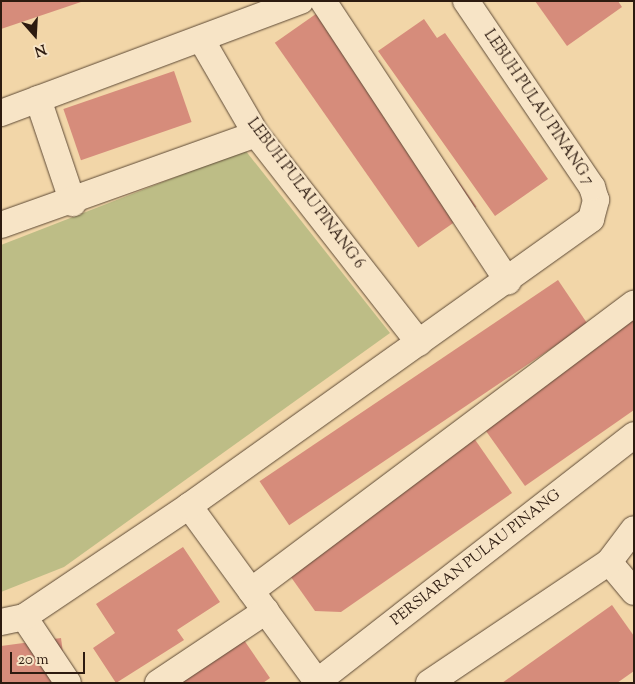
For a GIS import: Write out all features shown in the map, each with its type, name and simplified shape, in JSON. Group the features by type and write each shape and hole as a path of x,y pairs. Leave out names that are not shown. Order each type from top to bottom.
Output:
{"street":[{"path":"1,112 301,1"},
{"path":"68,683 13,620 189,506 508,282 323,1"},
{"name":"LEBUH PULAU PINANG 7","path":"466,1 592,187 596,200 591,219 508,282"},
{"name":"LEBUH PULAU PINANG 6","path":"201,38 256,134 419,343"},
{"path":"38,99 73,203"},
{"path":"1,225 73,203 256,134"},
{"path":"158,683 258,601 634,303"},
{"name":"PERSIARAN PULAU PINANG","path":"318,682 634,435"},
{"path":"189,506 318,682"},
{"path":"429,683 609,562 634,529"},
{"path":"609,562 634,592"}],"green space":[{"path":"245,150 390,333 64,567 1,592 1,245"}],"building":[{"path":"1,1 81,1 81,2 1,29"},
{"path":"535,1 618,1 622,7 567,46"},
{"path":"333,2 476,207 418,248 275,43"},
{"path":"424,19 437,38 445,33 548,179 495,216 378,51"},
{"path":"174,71 192,122 81,160 63,109"},
{"path":"558,280 588,324 289,525 260,481"},
{"path":"634,317 634,410 525,486 481,424"},
{"path":"469,431 512,493 341,612 315,611 281,563"},
{"path":"183,547 220,602 177,630 184,640 116,683 93,648 115,633 96,604"},
{"path":"612,605 634,636 634,671 617,683 502,683"},
{"path":"235,627 270,678 263,683 156,683"},
{"path":"61,638 67,683 1,683 1,646"}]}
